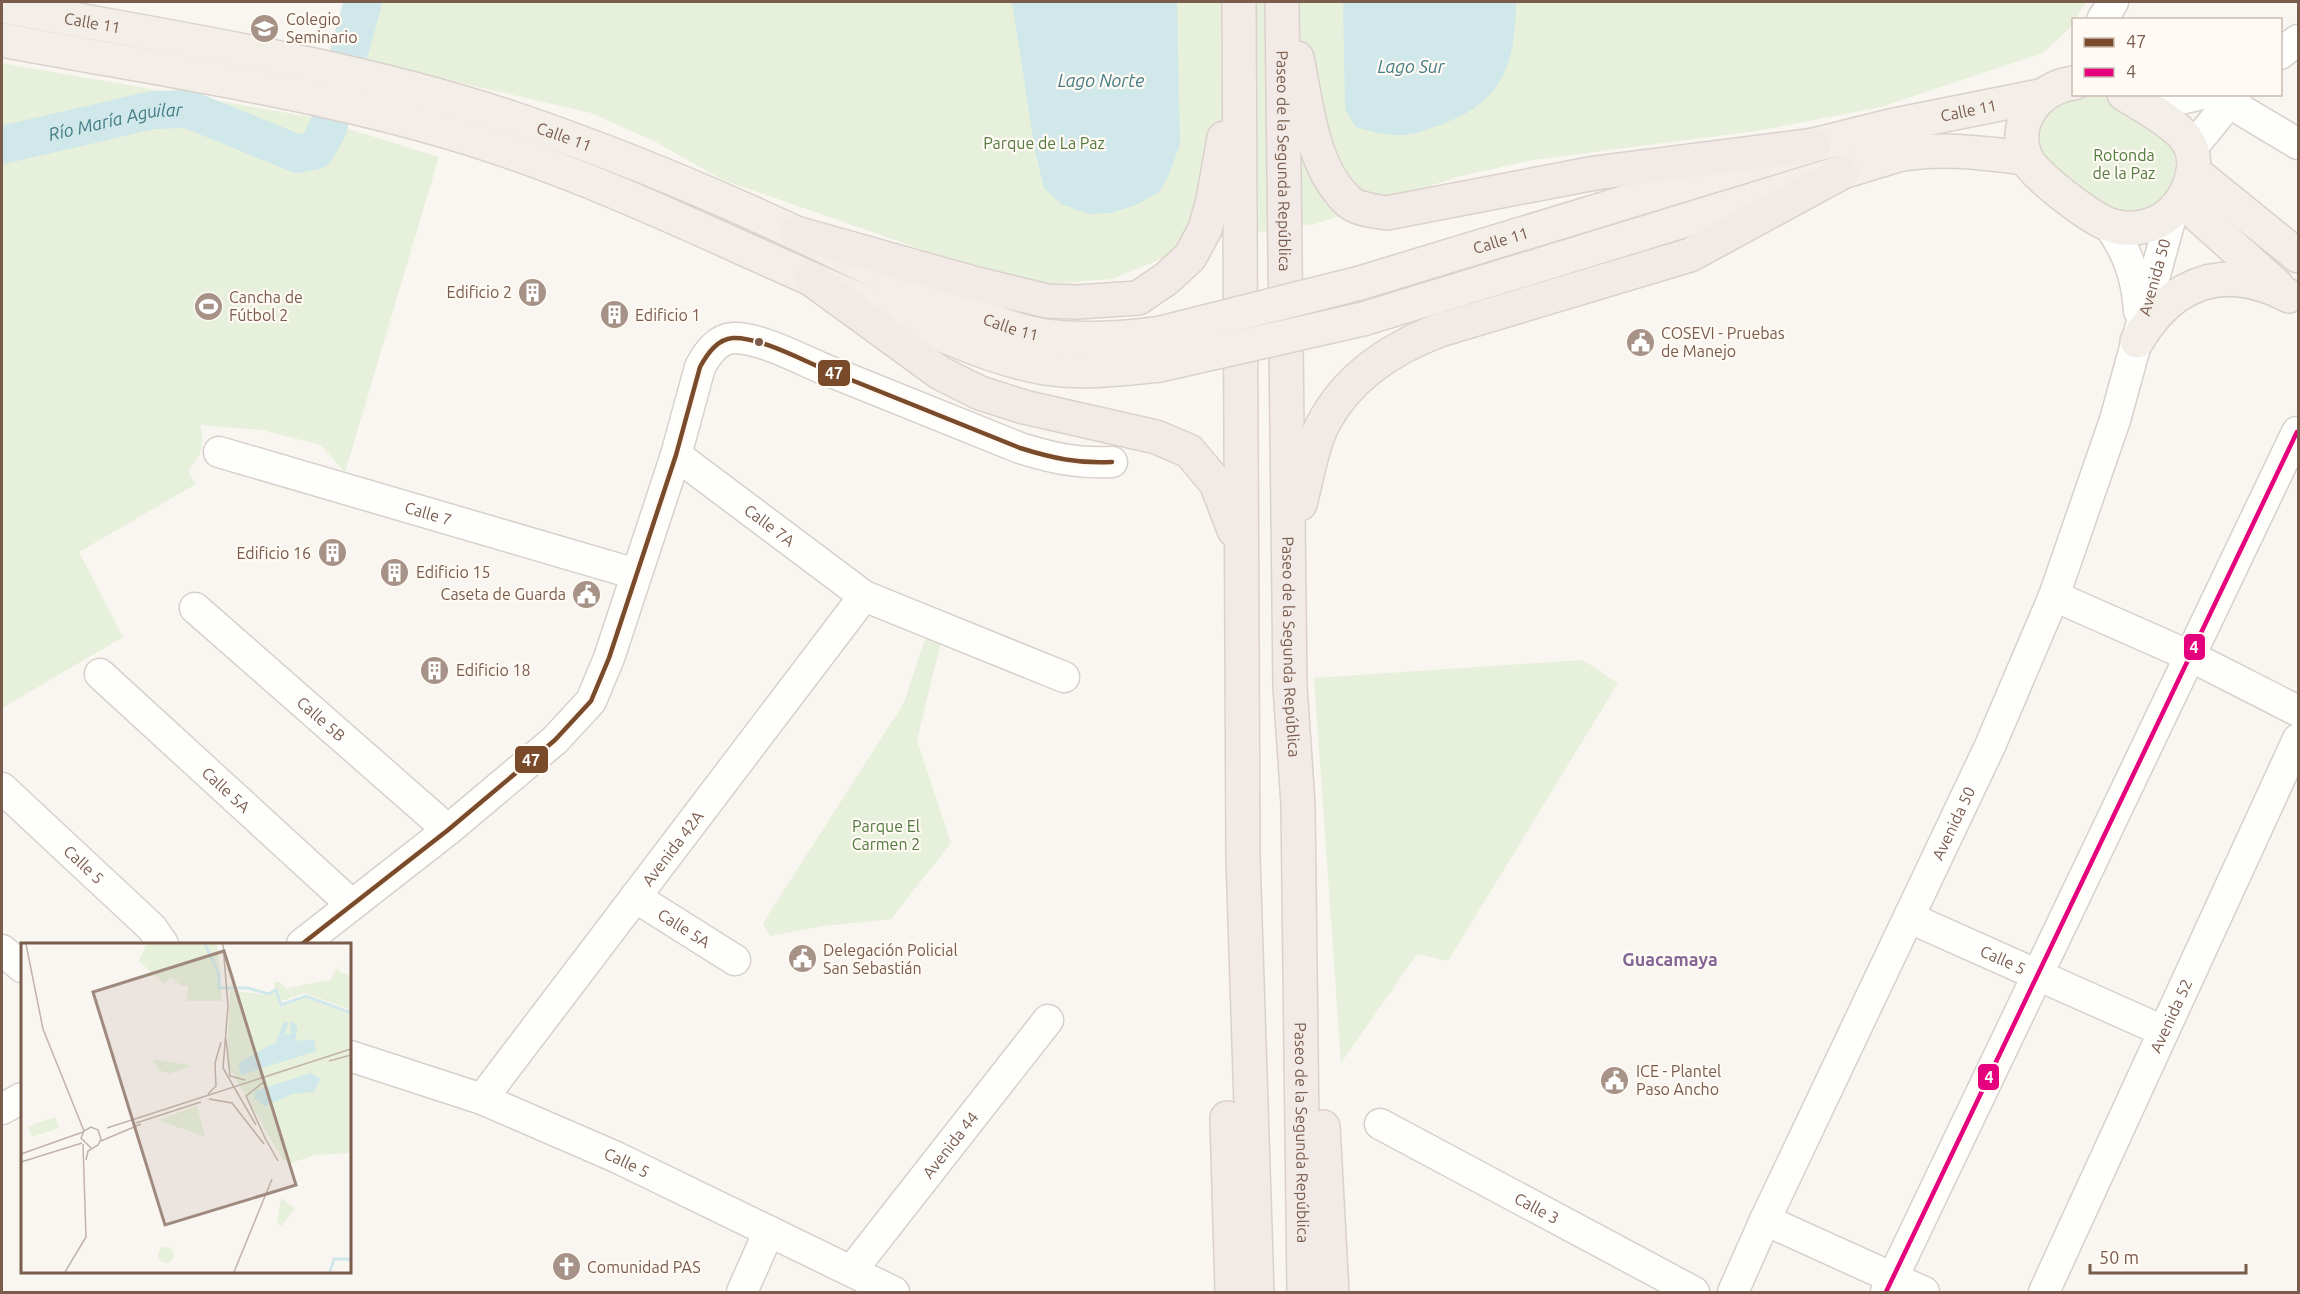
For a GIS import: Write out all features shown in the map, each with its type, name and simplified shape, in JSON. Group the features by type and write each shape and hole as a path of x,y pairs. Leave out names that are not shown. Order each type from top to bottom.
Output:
{"highway":[{"path":"1239,2 1242,745 1249,1084 1257,1293"},
{"path":"1283,2 1319,156 1348,202 1366,210 1387,213 1595,172 1814,145"},
{"name":"Paseo de la Segunda República","path":"1283,2 1290,686 1298,804 1304,1293"},
{"path":"796,233 1010,294 1047,301 1077,302 1138,298 1166,279 1190,257 1205,229 1214,200 1239,41"},
{"path":"1289,549 1312,457 1323,424 1361,374 1386,355 1408,342 1440,330 1690,255 1841,173"},
{"path":"810,279 940,373 980,393 1024,407 1156,437 1189,452 1216,483 1241,550"},
{"path":"1232,1293 1224,981 1242,745"},
{"path":"1298,804 1321,1092 1332,1293"}],"main road":[{"name":"Calle 11","path":"2,6 289,60 402,86 571,139 796,233 931,298 1009,327 1042,335 1074,339 1105,340 1161,333 1360,283 1814,145 1901,124 2019,102 2062,82"},
{"name":"Calle 11","path":"2,40 283,92 396,118 558,169 810,279 976,348 1015,361 1047,368 1097,372 1161,366 1363,319 1898,155 1929,150 1962,150 2025,158"},
{"path":"2062,82 2029,109 2023,126 2022,143 2025,158 2042,180 2109,225 2140,228 2152,225 2185,184"},
{"path":"2135,101 2181,133 2185,184 2294,300"},
{"path":"2185,184 2298,256"},
{"path":"2137,341 2150,319 2168,300 2191,287 2207,282 2241,279 2266,284 2294,300"}],"street":[{"path":"2104,18 2115,2"},
{"path":"2115,2 2117,18"},
{"path":"2282,52 2298,40"},
{"path":"2185,184 2222,97"},
{"path":"2135,101 2169,104 2222,97 2298,144"},
{"name":"Avenida 50","path":"1733,1293 1765,1220 1990,746 2054,596 2115,420 2185,184"},
{"name":"Avenida 50","path":"2109,225 2123,245 2133,268 2138,292 2137,341"},
{"path":"304,943 351,904 448,830 555,741 591,701 609,658 676,455 700,367 706,355 723,341 732,338 745,339 788,353 1055,460 1088,464 1113,462"},
{"path":"1890,1285 2297,432"},
{"name":"Calle 7","path":"219,452 636,574"},
{"name":"Calle 7A","path":"676,455 864,596 1064,677"},
{"name":"Avenida 42A","path":"482,1099 864,596"},
{"path":"2054,596 2190,656 2298,711"},
{"name":"Calle 5B","path":"195,608 448,830"},
{"name":"Calle 5A","path":"100,674 351,904"},
{"name":"Avenida 52","path":"2044,1293 2298,739"},
{"name":"Calle 5","path":"2,788 152,928 162,943"},
{"name":"Calle 5A","path":"635,897 735,960"},
{"name":"Calle 5","path":"1910,918 2163,1031"},
{"path":"2,950 21,966"},
{"name":"Avenida 44","path":"852,1270 1047,1020"},
{"name":"Calle 5","path":"351,1056 482,1099 616,1157 852,1270 894,1293"},
{"path":"2,1109 21,1099"},
{"name":"Calle 3","path":"1380,1124 1694,1293"},
{"path":"1765,1220 1890,1285 1924,1293"},
{"path":"742,1293 769,1232"}],"green space":[{"name":"Parque de La Paz","path":"380,2 2086,2 2076,18 2072,18 2069,29 2043,53 1881,107 1763,130 1533,160 1457,177 1315,224 1207,240 1112,279 1027,286 723,180 654,141 591,113 362,60"},
{"path":"2,63 310,117 439,157 345,472 321,445 262,430 200,425 201,449 188,471 196,484 79,552 123,637 2,708"},
{"name":"Rotonda de la Paz","path":"2072,95 2109,98 2139,116 2166,139 2175,158 2175,170 2171,183 2156,203 2145,211 2121,214 2111,211 2089,200 2040,163 2031,125"},
{"name":"Parque El Carmen 2","path":"926,636 941,642 917,740 951,843 891,919 824,926 770,936 763,923 904,703"},
{"path":"1583,660 1618,683 1448,961 1417,954 1341,1063 1314,678"}],"water":[{"name":"Lago Norte","path":"1012,2 1177,2 1180,144 1169,175 1159,192 1136,205 1111,213 1088,214 1061,204 1044,188 1035,151"},
{"name":"Lago Sur","path":"1343,2 1516,2 1513,43 1503,76 1494,90 1481,103 1465,114 1432,128 1411,134 1392,135 1356,127 1345,109"}],"waterway":[{"name":"Río María Aguilar","path":"2,145 153,110 188,109 298,154 316,150 328,128 363,2"}],"transit line":[{"name":"47","path":"303,943 448,830 555,740 591,701 609,658 676,455 700,367 709,352 722,341 733,338 767,345 1020,448 1066,460 1112,462"},
{"name":"4","path":"1886,1292 2297,432"}],"place":[{"name":"Colegio Seminario","path":"265,28"},
{"name":"Edificio 2","path":"533,292"},
{"name":"Cancha de Fútbol 2","path":"208,306"},
{"name":"Edificio 1","path":"614,315"},
{"name":"COSEVI - Pruebas de Manejo","path":"1640,342"},
{"name":"Edificio 16","path":"332,553"},
{"name":"Edificio 15","path":"395,572"},
{"name":"Caseta de Guarda","path":"587,594"},
{"name":"Edificio 18","path":"435,670"},
{"name":"Delegación Policial San Sebastián","path":"802,959"},
{"name":"ICE - Plantel Paso Ancho","path":"1615,1080"},
{"name":"Comunidad PAS","path":"566,1267"}],"district":[{"name":"Guacamaya","path":"1670,959"}]}
